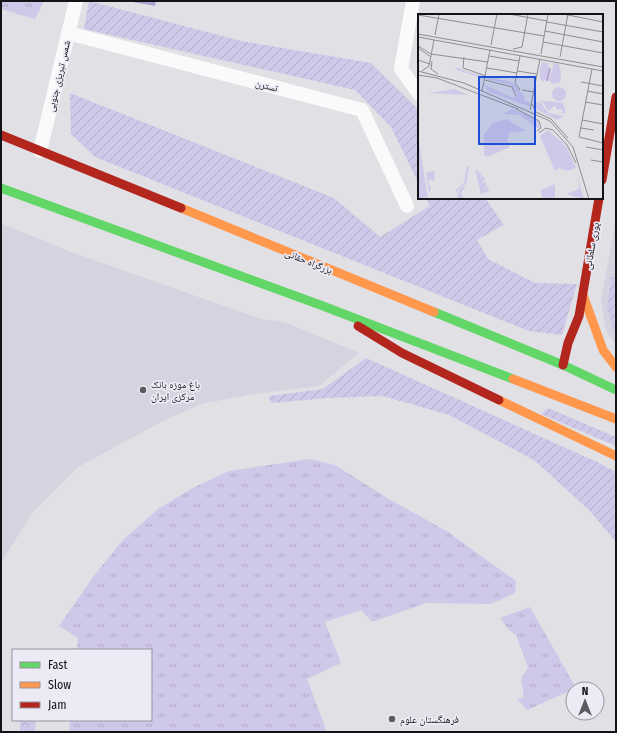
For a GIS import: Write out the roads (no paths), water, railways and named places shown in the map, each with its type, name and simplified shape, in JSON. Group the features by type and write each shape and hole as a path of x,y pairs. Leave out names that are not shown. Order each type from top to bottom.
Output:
{"main road":[{"path":"603,173 616,97"},
{"name":"بزرگراه حقانی","path":"1,135 563,365 616,390"},
{"path":"1,188 323,306 616,419"},
{"name":"پوری سلطانی","path":"563,365 568,343 579,316 599,199"},
{"path":"583,293 588,314 603,350 616,367"},
{"path":"323,306 402,353 616,456"}],"street":[{"name":"شمس تبریزی جنوبی","path":"40,151 76,1"},
{"path":"414,1 401,69 418,93"},
{"name":"نسترن","path":"68,33 362,110 407,206"}],"place":[{"name":"باغ موزه بانک مرکزی ایران","path":"143,390"},
{"name":"فرهنگستان علوم","path":"392,719"}]}
